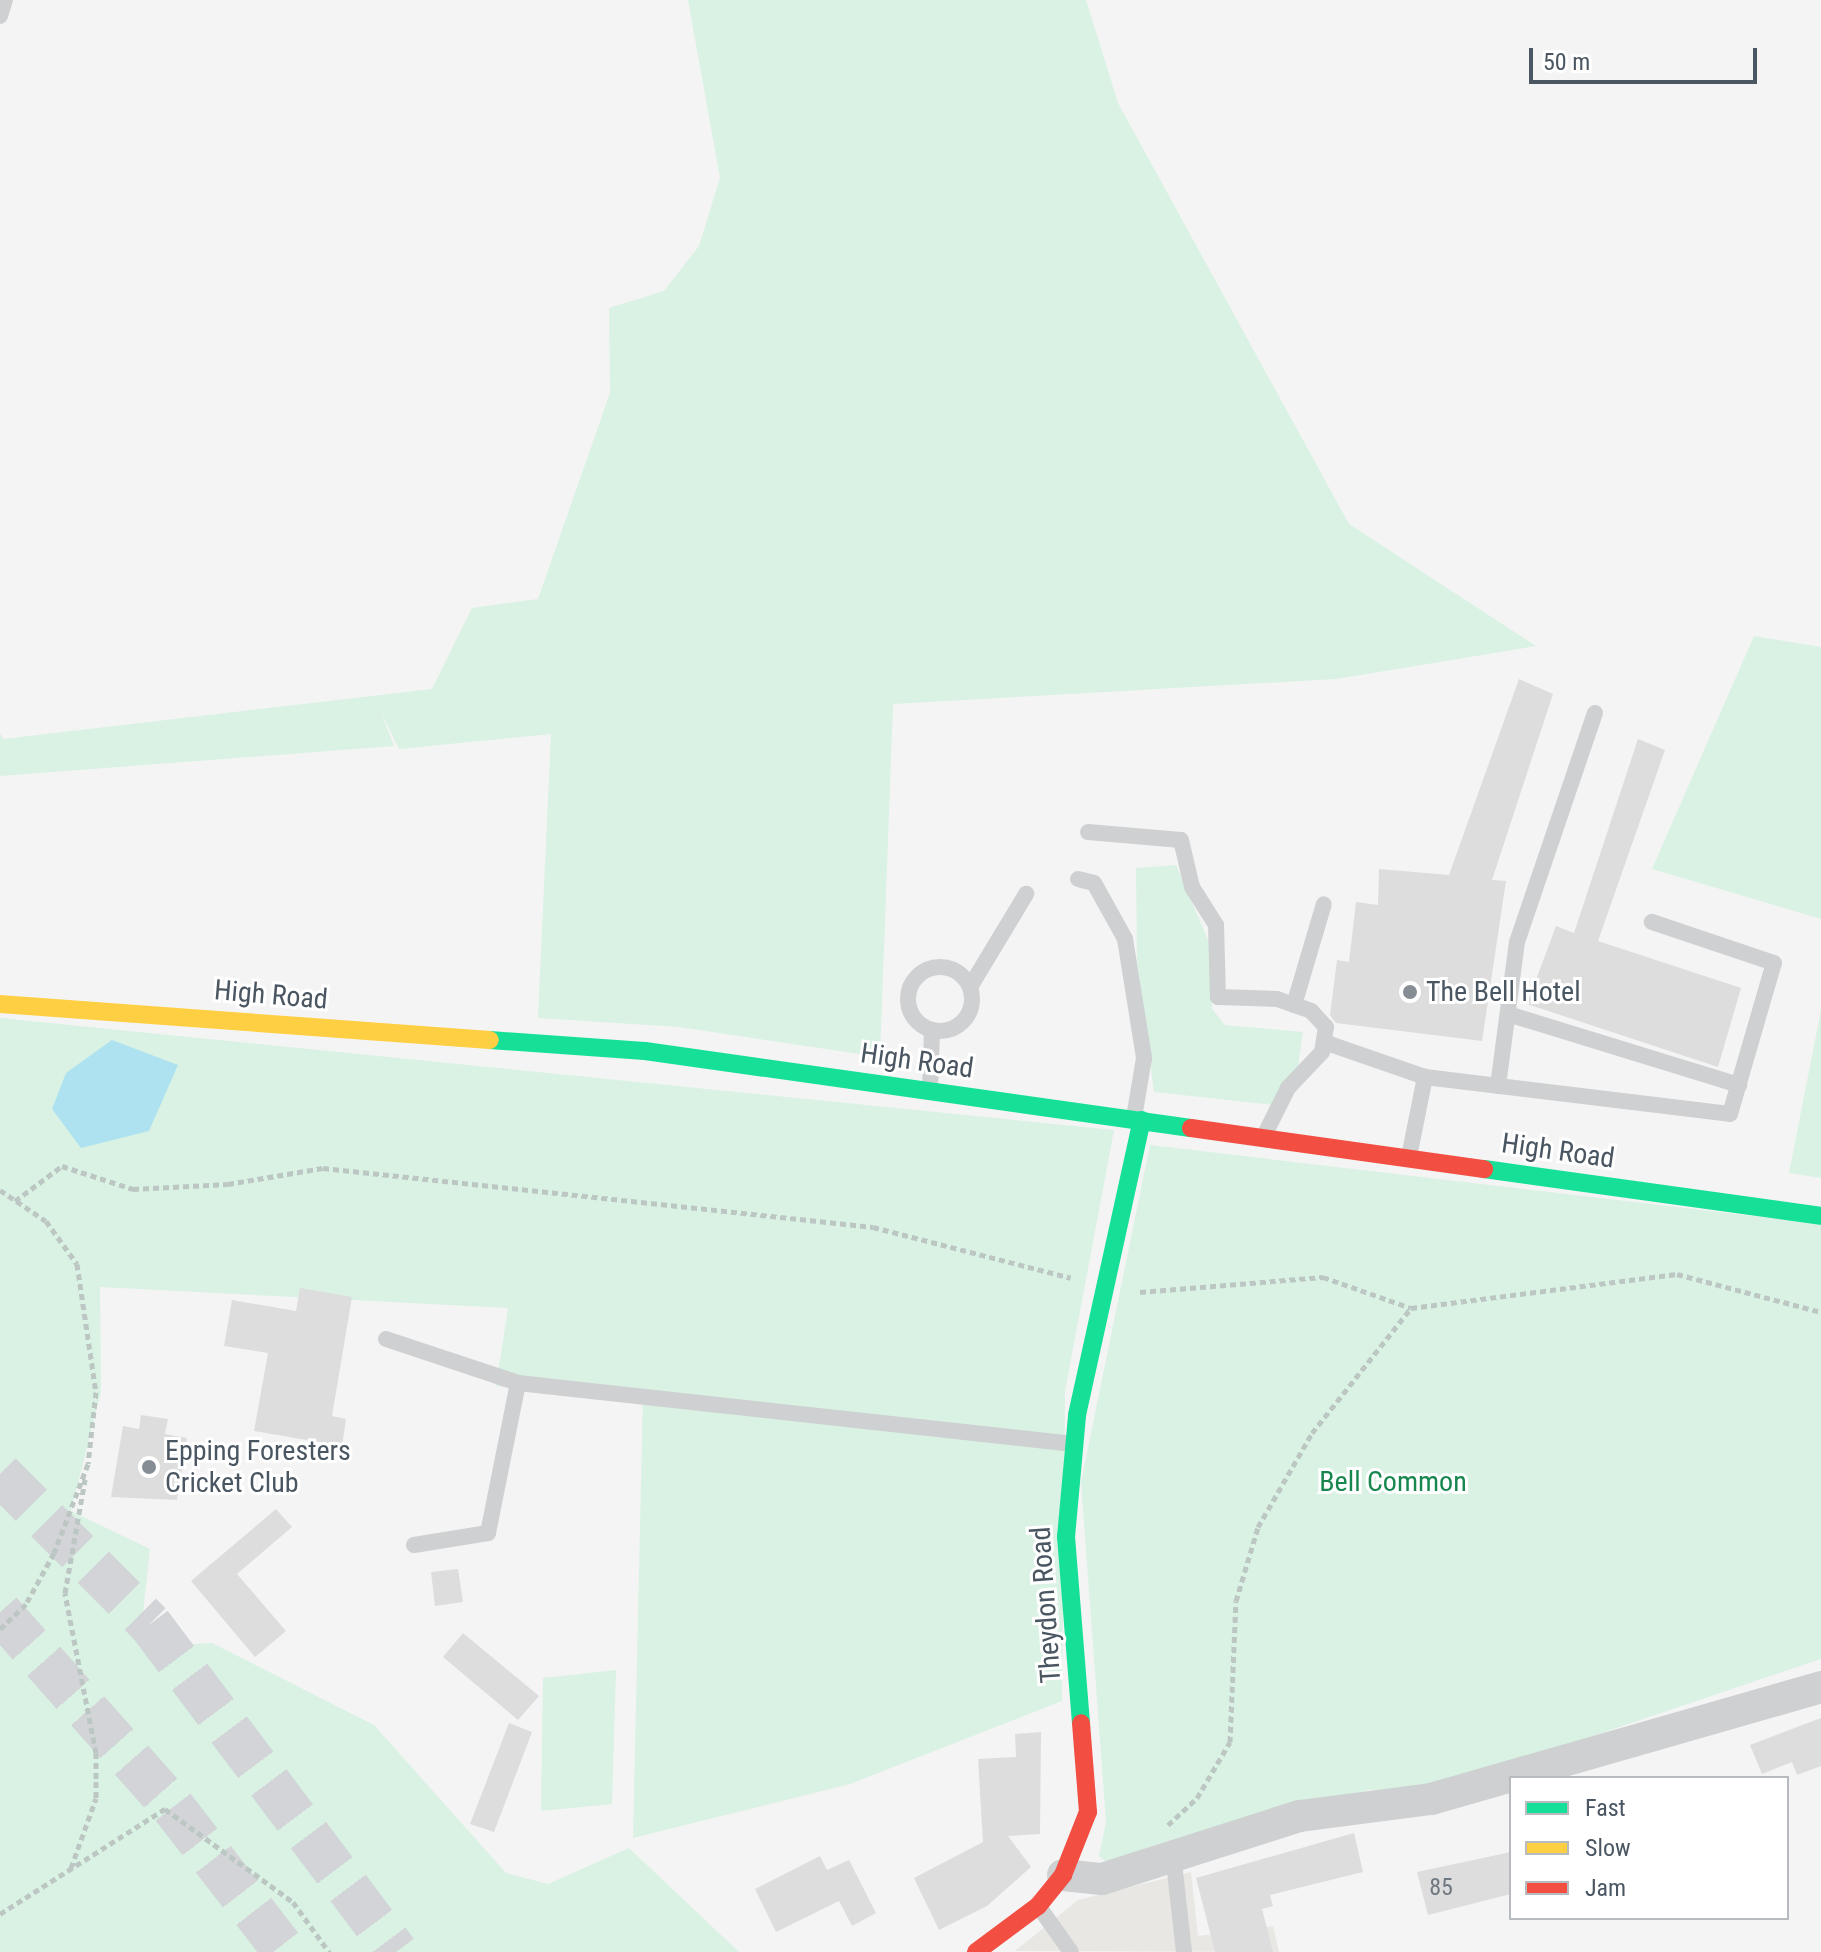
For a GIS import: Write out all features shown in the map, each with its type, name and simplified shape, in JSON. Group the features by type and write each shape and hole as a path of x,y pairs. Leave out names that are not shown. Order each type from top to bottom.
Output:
{"main road":[{"name":"High Road","path":"0,1004 645,1051 1821,1216"},
{"name":"Theydon Road","path":"976,1952 1038,1906 1063,1875 1088,1812 1066,1537 1075,1444 1138,1119"}],"street":[{"path":"1511,1776 1821,1687"},
{"path":"1063,1875 1102,1879 1168,1842 1300,1816 1431,1799 1509,1777"}],"lane":[{"path":"0,16 5,0"},
{"path":"1498,1086 1517,942 1595,713"},
{"path":"1088,832 1181,840 1192,887 1216,925 1218,997 1294,1005 1326,1027 1324,1042 1309,1070 1288,1088 1263,1138"},
{"path":"1078,879 1094,883 1125,939 1144,1058 1138,1119"},
{"path":"932,1030 961,1024 971,1007 970,987 1026,894"},
{"path":"1294,1005 1324,904"},
{"path":"1324,1042 1425,1077 1730,1114 1774,963 1652,922"},
{"path":"929,1091 932,1030 908,1004 916,978 950,968 970,987"},
{"path":"1508,1014 1739,1085"},
{"path":"1408,1158 1425,1077"},
{"path":"386,1339 518,1383 1075,1444"},
{"path":"414,1545 488,1533 518,1383"},
{"path":"1168,1842 1184,1952"},
{"path":"1038,1906 1071,1952"}],"path":[{"path":"15,1201 62,1166 133,1189 228,1184 323,1168 873,1227 1106,1287 1156,1294 1323,1277 1411,1308 1677,1274 1821,1312"},
{"path":"0,1190 46,1221 77,1264 96,1392 88,1464 65,1593 96,1753 96,1798 71,1869"},
{"path":"1168,1842 1230,1742 1236,1601 1258,1527 1312,1433 1411,1308"},
{"path":"0,1629 26,1604 54,1553 88,1464"},
{"path":"0,1914 165,1809 293,1902 329,1952"}],"shaded area":[{"path":"1191,1872 1198,1936 1273,1926 1279,1952 1015,1951 1078,1900"}],"green space":[{"path":"688,0 1086,0 1118,103 1349,524 1536,646 1336,679 893,704 880,1057 679,1027 538,1018 551,734 399,749 381,712 394,746 0,776 0,733 3,739 432,689 472,608 538,599 610,393 609,308 664,291 699,246 720,178"},
{"path":"1754,636 1821,647 1821,919 1652,869"},
{"path":"1176,865 1211,947 1212,1009 1225,1025 1303,1032 1297,1073 1274,1105 1154,1092 1137,959 1136,868"},
{"path":"1821,1010 1821,1178 1789,1173"},
{"path":"0,1018 1114,1130 1065,1391 1062,1701 850,1784 633,1838 643,1393 496,1386 508,1308 100,1287 101,1392 71,1511 150,1549 139,1648 212,1643 374,1725 506,1873 548,1884 629,1848 739,1952 0,1952"},
{"name":"Bell Common","path":"1150,1145 1821,1224 1821,1659 1439,1788 1369,1790 1223,1824 1108,1863 1099,1856 1106,1822 1081,1482"},
{"path":"616,1670 612,1804 541,1811 543,1678"}],"water":[{"path":"112,1040 178,1065 149,1131 81,1148 52,1109 66,1073"}],"building":[{"path":"1519,679 1553,694 1492,880 1506,881 1482,1041 1336,1023 1330,1015 1337,960 1349,962 1356,902 1378,905 1379,869 1449,875"},
{"path":"1638,739 1665,750 1598,941 1741,988 1718,1067 1527,1004 1556,926 1574,933"},
{"path":"300,1288 352,1297 332,1416 346,1419 342,1446 254,1431 268,1353 224,1346 232,1300 296,1311"},
{"name":"Epping Foresters Cricket Club","path":"141,1415 168,1419 165,1434 187,1438 177,1500 111,1497 123,1426 139,1429"},
{"path":"276,1509 292,1527 237,1574 286,1631 255,1657 191,1581"},
{"path":"458,1569 463,1602 435,1606 431,1572"},
{"path":"463,1633 539,1696 518,1720 443,1657"},
{"path":"1821,1718 1821,1766 1797,1775 1792,1762 1762,1774 1750,1745"},
{"path":"509,1723 532,1732 494,1832 470,1824"},
{"path":"1041,1732 1040,1834 1008,1836 1031,1867 987,1906 939,1930 914,1878 983,1842 978,1759 1016,1757 1015,1734"},
{"path":"1354,1833 1363,1872 1270,1895 1273,1906 1262,1909 1273,1952 1215,1952 1196,1878"},
{"path":"1509,1852 1509,1895 1428,1915 1417,1872"},
{"path":"820,1856 827,1870 849,1860 876,1913 852,1926 839,1901 776,1932 755,1889"}],"tunnel":[{"path":"0,1474 150,1624 396,1952"},
{"path":"0,1612 173,1807 285,1952"}],"traffic: fast":[{"path":"490,1040 645,1051 1191,1128"},
{"path":"1081,1723 1066,1537 1077,1415 1142,1120"},
{"path":"1484,1169 1821,1216"}],"traffic: slow":[{"path":"0,1004 490,1040"}],"traffic: jam":[{"path":"1191,1128 1484,1169"},
{"path":"976,1952 1038,1906 1063,1875 1088,1812 1081,1723"}],"place":[{"name":"The Bell Hotel","path":"1410,992"},
{"name":"Epping Foresters Cricket Club","path":"149,1467"}]}
